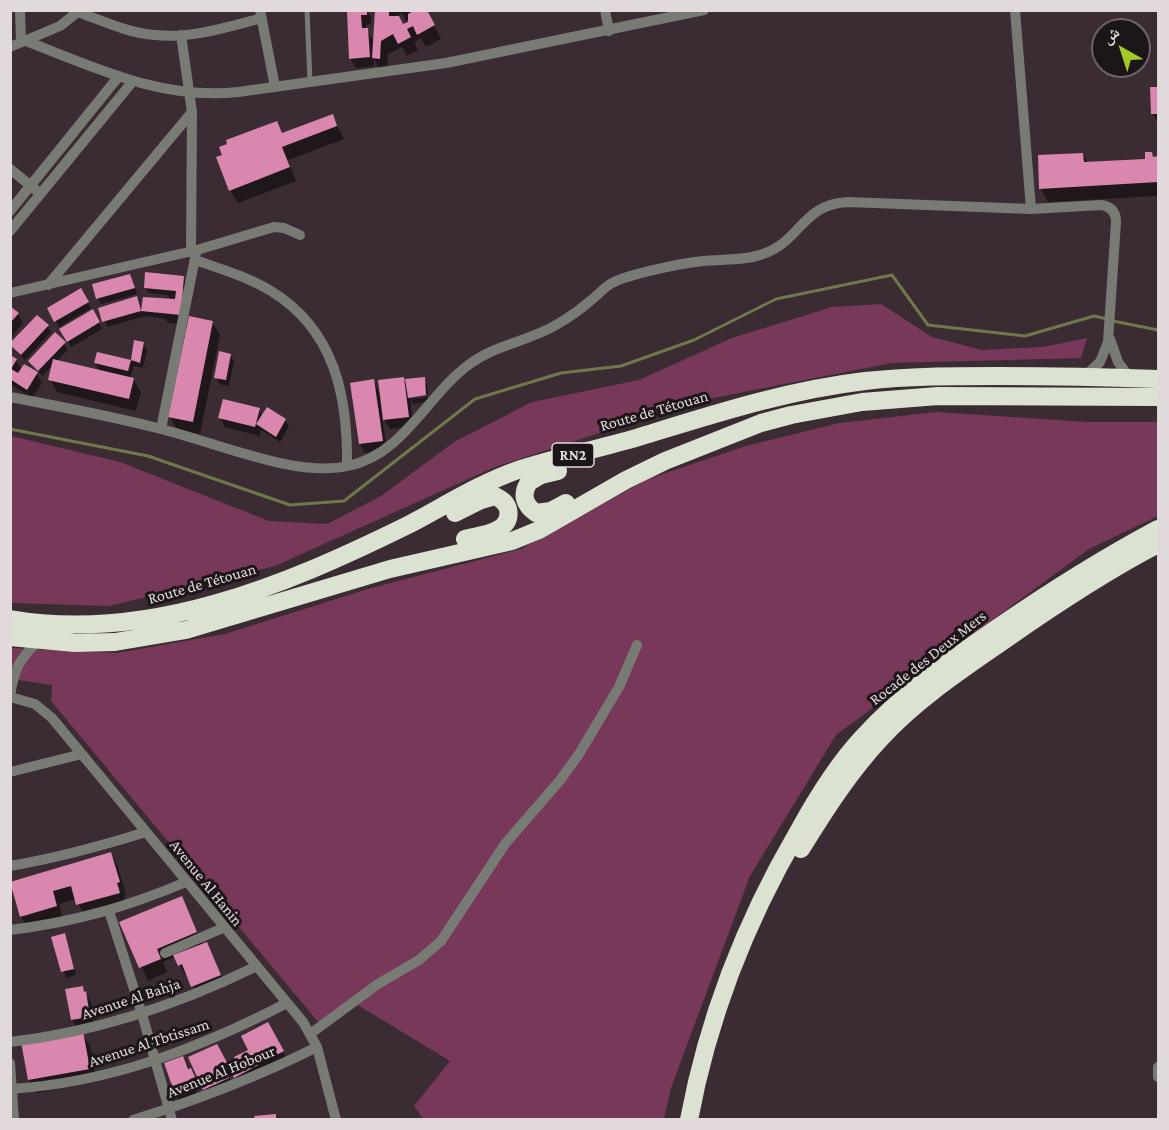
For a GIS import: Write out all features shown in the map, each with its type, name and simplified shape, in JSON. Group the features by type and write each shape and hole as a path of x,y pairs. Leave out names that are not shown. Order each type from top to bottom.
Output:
{"highway":[{"name":"Route de Tétouan","path":"10,619 69,625 109,624 189,611 244,594 374,542 504,475 755,402 825,387 901,378 1085,376 1158,379"},
{"path":"755,402 660,439 541,476 526,486 525,502 536,513 550,511 618,474 660,455 761,423 827,408 899,398 950,396 1158,397"},
{"path":"10,637 75,643 116,642 186,630 390,569 526,536 648,470 761,423"},
{"path":"236,616 353,572 495,531 506,523 508,509 499,498 488,497 353,562 313,576 244,594"},
{"name":"Rocade des Deux Mers","path":"688,1119 706,1043 743,939 780,862 844,759 873,727 916,688 977,642 1088,569 1158,530"},
{"name":"Rocade des Deux Mers","path":"743,939 818,821 854,770 896,723 932,692 1023,627 1094,581 1158,544"}],"street":[{"path":"19,43 20,10"},
{"path":"605,10 609,31"},
{"path":"19,43 163,90 191,94 222,94 446,63 704,10"},
{"path":"1015,10 1031,209"},
{"path":"19,43 60,26 79,11 132,31 182,36 211,31 261,14 275,87"},
{"path":"161,429 194,254 192,112 182,36"},
{"path":"10,211 119,76"},
{"path":"10,231 134,81"},
{"path":"48,285 192,112"},
{"path":"10,169 41,194"},
{"path":"10,397 161,429 297,466 315,468 348,466 380,453 395,442 410,428 446,385 470,363 490,351 554,327 602,290 620,280 700,262 763,254 788,239 813,213 839,202 1031,209 1107,206 1115,213 1116,222 1110,326 1104,356 1085,376"},
{"path":"10,292 194,254 274,227 284,228 300,235"},
{"path":"194,254 271,291 294,308 314,329 329,356 341,390 348,428 348,466"},
{"path":"1110,326 1118,362 1130,378"},
{"path":"10,696 12,669 38,641"},
{"path":"310,1034 378,984 419,960 441,941 505,844 561,780 579,754 619,687 637,645"},
{"name":"Avenue Al Hanin","path":"10,696 34,704 46,712 287,1004 317,1047 336,1119"},
{"path":"10,772 82,754"},
{"path":"10,866 96,848 146,832"},
{"path":"10,930 54,925 109,912 186,882"},
{"path":"109,912 171,1114"},
{"path":"165,954 223,928"},
{"name":"Avenue Al Bahja","path":"10,1042 76,1032 142,1014 181,1000 255,967"},
{"name":"Avenue Al Tbtissam","path":"12,1089 85,1079 155,1060 222,1035 287,1004"},
{"name":"Avenue Al Hobour","path":"133,1119 171,1114 317,1047"},
{"path":"10,1063 14,1119"},
{"path":"1158,1066 1158,1077"}],"lane":[{"path":"307,10 310,81"}],"shaded area":[{"path":"881,304 932,337 982,350 1043,347 1087,338 1081,358 892,363 698,401 495,467 275,566 109,606 11,603 11,436 120,462 269,521 327,524 381,496 454,442 532,402 639,380 732,338 832,307"},
{"path":"937,412 1087,422 1158,422 1158,516 1089,549 836,735 750,876 671,1088 664,1119 423,1119 414,1106 450,1061 356,1004 319,1023 51,701 52,685 11,679 10,648 117,653 225,634 371,588 521,549 648,479 746,446 839,423"}],"building":[{"path":"347,10 367,10 367,15 361,15 362,28 368,28 370,57 349,59"},
{"path":"375,10 389,10 389,16 399,16 403,24 408,22 408,14 415,10 427,10 435,25 417,35 413,26 407,29 411,37 398,44 393,34 381,41 380,59 372,58"},
{"path":"1150,87 1158,87 1158,114 1151,114"},
{"path":"333,114 337,126 282,147 290,167 229,191 216,157 222,155 219,147 227,144 226,140 277,121 282,133"},
{"path":"1145,152 1152,152 1153,157 1158,156 1158,182 1039,189 1038,155 1083,153 1084,162 1145,159"},
{"path":"145,272 184,276 181,315 141,311 143,297 175,299 176,291 144,288"},
{"path":"130,274 135,288 96,299 92,284"},
{"path":"81,288 89,302 54,322 47,308"},
{"path":"137,296 141,311 102,322 98,308"},
{"path":"10,306 19,313 10,323"},
{"path":"93,309 100,322 67,342 59,329"},
{"path":"37,315 49,325 21,355 10,343"},
{"path":"189,316 213,321 193,422 168,417"},
{"path":"55,332 66,342 38,371 28,361"},
{"path":"134,340 144,342 140,363 131,360"},
{"path":"219,351 231,354 226,380 214,378"},
{"path":"97,352 131,360 128,371 94,363"},
{"path":"10,355 17,359 11,369 18,373 24,364 38,372 27,390 10,379"},
{"path":"53,359 134,378 129,399 48,380"},
{"path":"404,377 409,417 383,420 378,380"},
{"path":"425,377 426,395 408,398 405,379"},
{"path":"374,379 383,441 359,444 350,383"},
{"path":"223,399 260,408 255,427 218,418"},
{"path":"267,407 286,419 276,437 256,424"},
{"path":"111,852 120,882 117,883 120,893 76,905 71,886 53,891 57,906 20,917 10,882"},
{"path":"182,896 197,932 157,949 161,959 139,968 119,922"},
{"path":"65,933 74,969 61,972 51,937"},
{"path":"207,942 221,975 191,987 182,964 178,966 173,955"},
{"path":"83,986 84,992 86,991 90,1017 71,1020 65,989"},
{"path":"268,1022 284,1051 234,1078 227,1066 225,1067 229,1078 203,1090 188,1057 217,1044 229,1066 236,1062 234,1057 248,1050 241,1036"},
{"path":"83,1031 90,1069 28,1080 21,1042"},
{"path":"183,1056 188,1069 191,1068 195,1077 191,1079 195,1090 176,1097 164,1063"},
{"path":"276,1114 276,1119 255,1119 254,1116"}],"waterway":[{"path":"10,429 148,456 290,505 344,501 475,399 561,373 621,366 694,340 776,299 892,275 928,325 1025,336 1094,316 1107,319"},
{"path":"1113,321 1158,330"}]}
